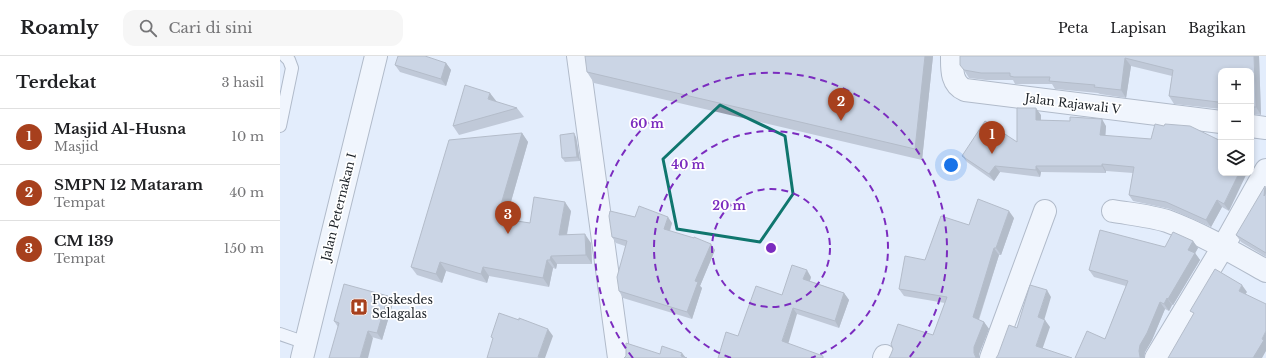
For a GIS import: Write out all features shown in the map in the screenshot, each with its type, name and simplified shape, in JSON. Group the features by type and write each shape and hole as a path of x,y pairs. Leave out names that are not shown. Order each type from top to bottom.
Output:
{"street":[{"name":"Jalan Peternakan I","path":"304,350 376,56"},
{"path":"578,56 619,358"},
{"name":"Jalan Rajawali V","path":"952,56 952,71 954,80 959,88 965,90 1218,122"},
{"path":"1254,126 1266,128"},
{"path":"1156,358 1223,247 1266,170"},
{"path":"991,358 1045,211"},
{"path":"1113,211 1166,221 1223,247 1266,272"}],"lane":[{"path":"280,126 292,68 289,60 285,56"},
{"path":"280,334 304,350"}],"highlighted area":[{"path":"720,105 785,136 793,194 760,242 677,229 663,159"}],"building":[{"path":"398,56 425,56 446,63 441,79 395,65"},
{"path":"585,56 925,56 915,149 587,72"},
{"path":"960,56 1254,56 1256,107 1254,107 1254,68 1218,68 1218,102 1169,96 1173,70 1125,58 1121,90 1094,87 1095,85 1049,81 1050,77 1014,77 1010,76 1010,73 981,73 964,70 960,65"},
{"path":"465,85 490,93 488,99 517,108 453,126"},
{"path":"1017,108 1036,108 1036,120 1070,121 1070,117 1102,119 1100,135 1151,139 1155,124 1164,126 1165,124 1190,126 1218,140 1218,176 1238,176 1224,204 1217,200 1206,220 1166,202 1129,195 1134,167 1102,164 1102,166 1036,166 1036,170 995,166 989,174 962,156 985,121 1017,142"},
{"path":"522,133 497,218 530,223 534,197 565,202 559,235 585,234 586,255 551,256 550,260 547,260 543,278 483,267 481,274 440,262 436,274 411,267 449,140"},
{"path":"574,133 577,157 562,158 560,135"},
{"path":"1265,186 1264,196 1266,193 1266,253 1236,235"},
{"path":"978,199 1009,211 996,248 994,248 973,317 984,322 974,347 976,358 889,358 893,349 891,344 898,324 933,335 947,297 899,289 905,256 925,260 941,216 969,225"},
{"path":"639,206 668,217 664,229 694,237 711,244 695,281 698,282 687,312 619,291 617,277 627,241 612,237 609,216 610,211 635,217"},
{"path":"1100,230 1165,247 1173,232 1193,241 1188,250 1195,253 1168,299 1167,298 1164,304 1160,302 1147,333 1140,345 1140,358 1075,358 1087,331 1105,339 1128,281 1089,270"},
{"path":"792,265 807,270 803,279 844,293 835,321 793,308 782,341 823,356 823,358 718,358 726,332 738,336 756,286 782,295"},
{"path":"1215,269 1242,285 1239,291 1266,304 1266,331 1262,339 1264,340 1253,358 1168,358 1194,313 1190,311"},
{"path":"344,284 388,296 377,333 368,331 360,358 329,358 339,323 334,321"},
{"path":"1030,285 1047,290 1038,317 1045,320 1036,346 1072,358 996,358 1009,325 1017,328"},
{"path":"499,313 519,320 519,318 548,329 538,357 540,358 487,358 493,338 491,337"},
{"path":"626,343 660,354 662,346 682,353 681,356 687,358 624,358 626,356"}],"place":[{"name":"SMPN 12 Mataram","path":"841,121"},
{"name":"Masjid Al-Husna","path":"992,154"},
{"name":"CM 139","path":"508,234"},
{"name":"Poskesdes Selagalas","path":"359,307"}]}
